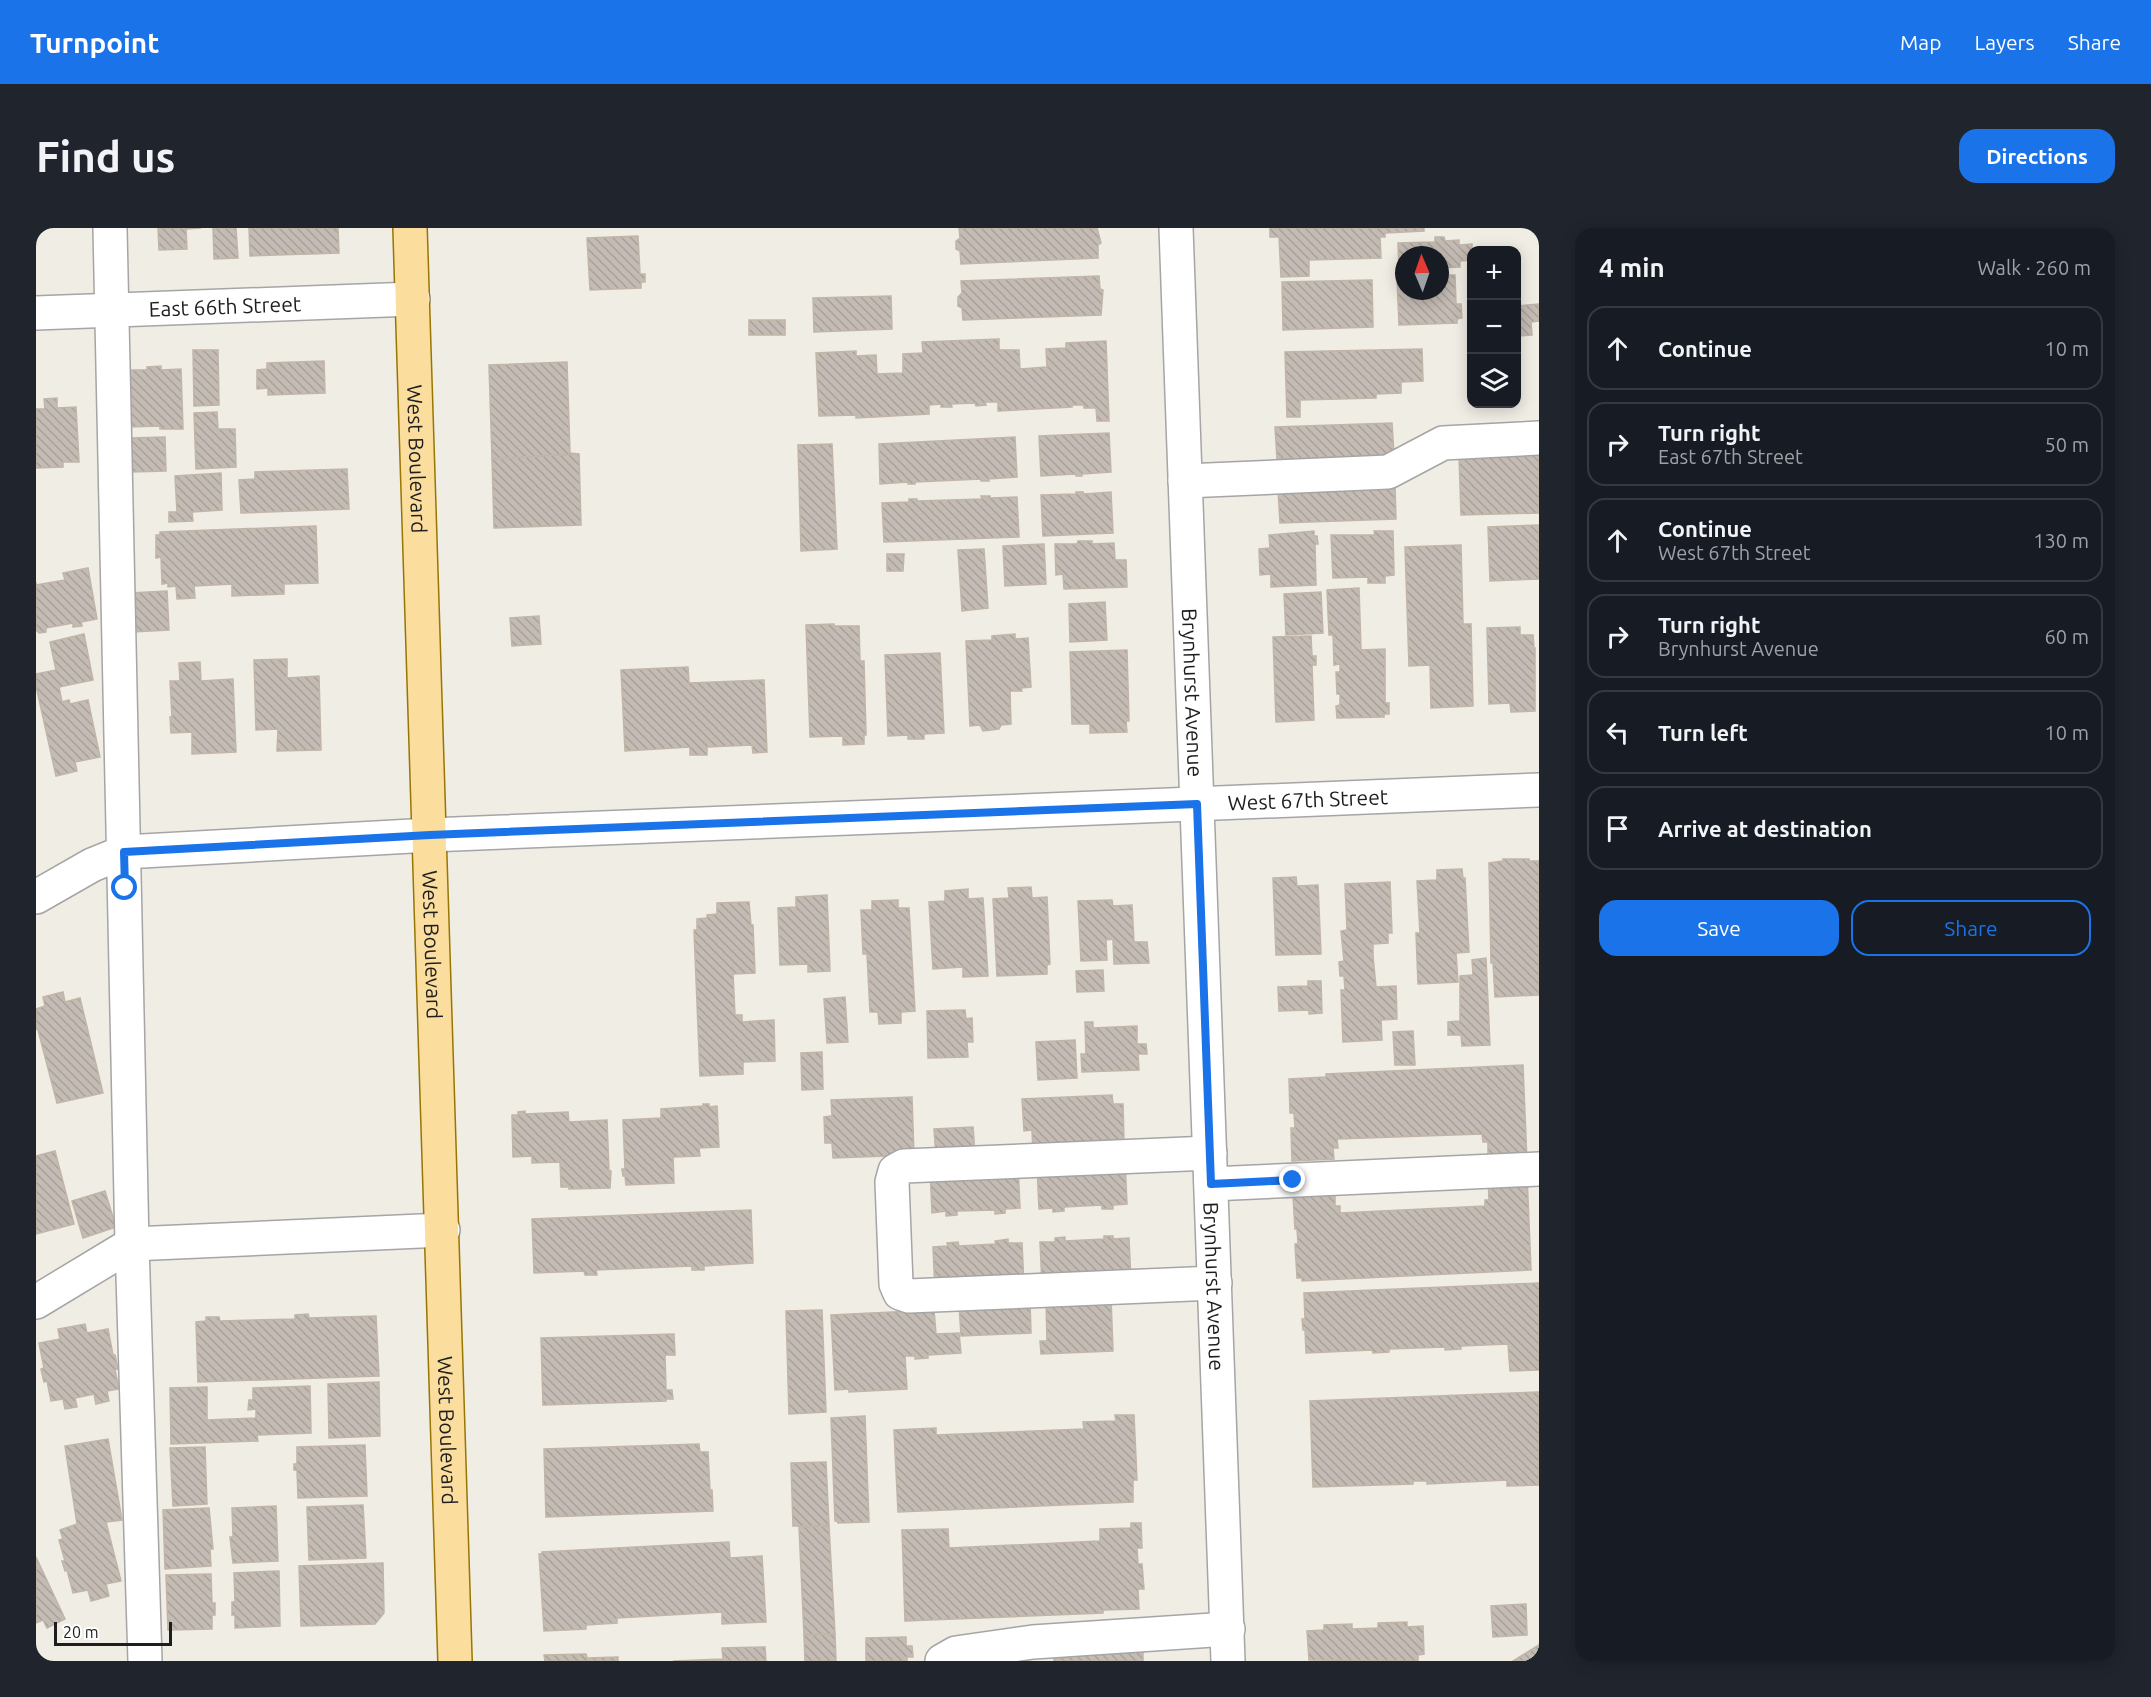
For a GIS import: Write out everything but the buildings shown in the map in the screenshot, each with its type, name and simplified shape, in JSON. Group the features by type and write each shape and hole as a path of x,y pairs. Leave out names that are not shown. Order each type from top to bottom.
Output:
{"main road":[{"name":"West Boulevard","path":"410,228 456,1661"}],"street":[{"path":"110,228 132,1244 145,1661"},
{"name":"Brynhurst Avenue","path":"1176,228 1228,1645"},
{"name":"East 66th Street","path":"36,313 413,299"},
{"path":"1185,481 1388,472 1443,443 1539,438"},
{"name":"West 67th Street","path":"36,897 92,865 124,852 430,835 1539,790"},
{"path":"1215,1283 909,1296 900,1293 896,1284 892,1182 895,1171 904,1166 1539,1169"},
{"path":"36,1302 132,1244 443,1230"},
{"path":"942,1661 956,1653 1033,1642 1228,1645"}],"route":[{"path":"125,888 124,852 430,835 1197,804 1211,1184 1293,1180"}]}
